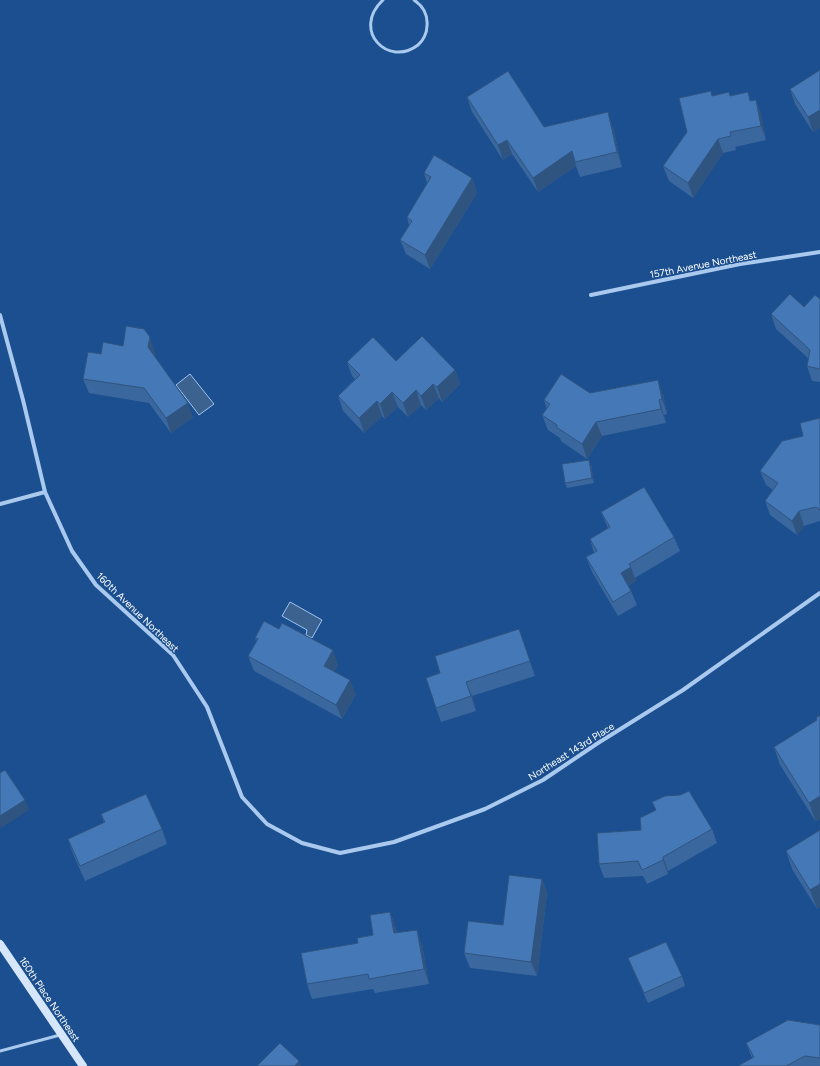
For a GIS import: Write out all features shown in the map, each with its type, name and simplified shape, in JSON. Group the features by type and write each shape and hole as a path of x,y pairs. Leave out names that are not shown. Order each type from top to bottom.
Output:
{"street":[{"name":"157th Avenue Northeast","path":"590,295 740,264 820,252"},
{"name":"160th Avenue Northeast","path":"0,315 23,400 45,492 72,551 96,585 172,655 207,707 242,797 267,824 302,843"},
{"path":"0,504 45,492"},
{"name":"Northeast 143rd Place","path":"302,843 340,852 394,842 485,809 543,780 598,743 683,690 820,593"},
{"name":"160th Place Northeast","path":"0,944 83,1066"}],"lane":[{"path":"383,0 376,7 372,15 370,25 372,35 378,43 386,49 395,52 405,52 420,43 425,35 427,27 427,18 424,9 414,0"},
{"path":"0,1051 62,1034"}],"water":[{"path":"190,374 214,404 199,415 176,385"},
{"path":"290,602 322,620 312,638 306,635 307,630 282,616"}],"building":[{"path":"820,70 820,110 808,117 790,89"},
{"path":"508,71 544,127 608,112 617,152 575,162 572,151 533,178 507,140 498,145 467,97"},
{"path":"711,91 712,96 729,92 730,96 748,92 750,101 756,100 761,126 730,132 731,136 718,139 688,183 663,166 687,132 679,98"},
{"path":"434,155 472,178 425,255 400,240 412,221 407,217 431,177 424,173"},
{"path":"790,294 804,307 815,295 820,299 820,369 807,366 810,350 771,314"},
{"path":"126,326 144,329 150,337 148,347 188,403 166,418 144,388 83,379 88,352 101,354 103,342 123,346"},
{"path":"422,336 455,370 437,387 433,384 421,396 416,390 403,403 392,392 380,404 377,401 359,418 338,396 360,375 347,362 373,337 396,361"},
{"path":"561,374 590,393 658,380 662,399 659,400 661,409 596,422 582,444 556,427 557,425 542,415 550,404 544,400"},
{"path":"820,418 820,510 816,507 799,511 792,521 765,501 778,483 760,471 782,441 803,436 800,423"},
{"path":"589,460 592,478 565,483 562,464"},
{"path":"644,487 674,537 629,564 631,567 621,573 631,591 613,602 586,557 597,551 590,539 610,527 601,512"},
{"path":"264,621 279,629 282,623 333,650 324,666 350,680 336,705 248,656 258,639 255,638"},
{"path":"519,629 530,661 466,682 471,696 436,708 426,678 440,673 435,656"},
{"path":"820,715 820,796 809,803 774,747 817,720 816,718"},
{"path":"5,770 25,800 0,816 0,773"},
{"path":"689,791 712,829 663,857 663,860 642,870 638,861 599,864 597,833 641,830 640,818 656,810 652,802 665,796 680,795"},
{"path":"146,794 162,829 80,866 68,839 105,822 101,814"},
{"path":"820,830 820,884 810,890 786,851"},
{"path":"509,875 542,879 531,962 464,953 468,921 503,925"},
{"path":"390,912 394,933 417,930 424,969 369,979 368,974 307,984 301,953 358,943 357,938 373,935 370,915"},
{"path":"666,942 682,976 644,993 628,958"},
{"path":"788,1020 820,1025 820,1058 805,1056 786,1066 738,1066 754,1057 746,1043"},
{"path":"280,1043 299,1061 295,1066 257,1066"}]}
